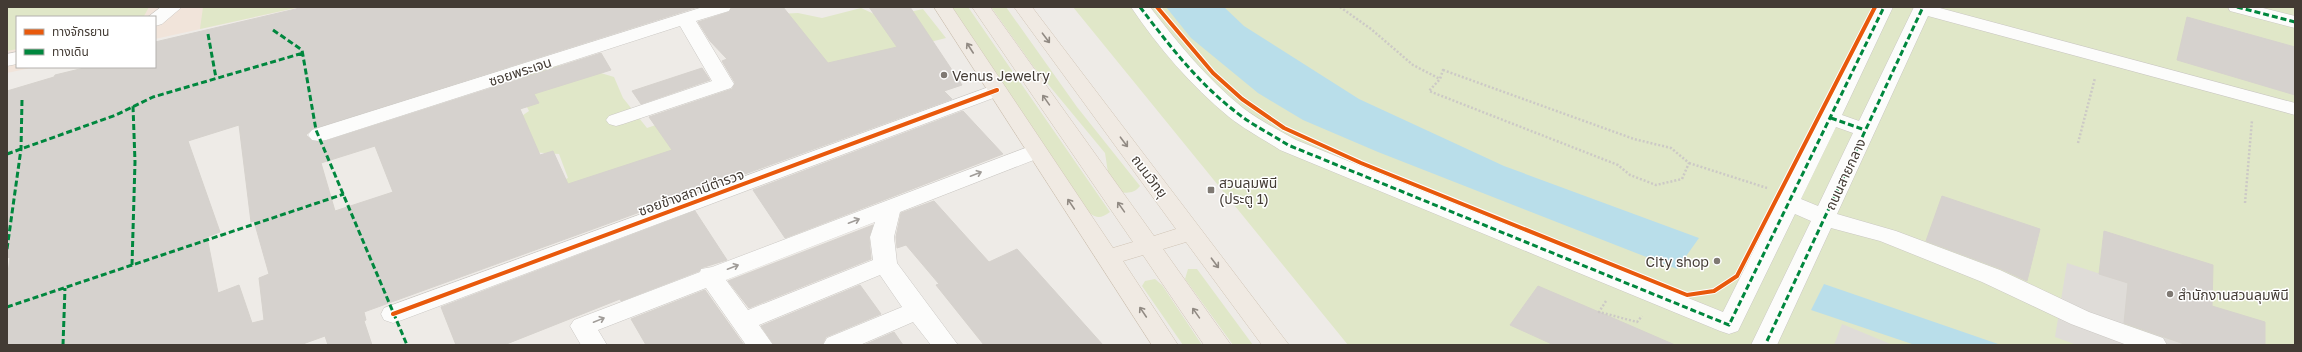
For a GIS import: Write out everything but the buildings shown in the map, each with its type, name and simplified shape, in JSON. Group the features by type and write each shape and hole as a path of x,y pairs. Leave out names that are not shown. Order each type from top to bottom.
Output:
{"main road":[{"path":"943,7 1107,258 1158,343"},
{"path":"981,7 1218,345"},
{"name":"ถนนวิทยุ","path":"1023,7 1276,345"},
{"path":"1107,258 1191,232"}],"street":[{"path":"156,19 173,7"},
{"name":"ซอยพระเจน","path":"319,135 722,7"},
{"path":"1140,7 1178,56 1213,92 1237,113 1288,144 1730,325 1792,200 1884,7"},
{"path":"2237,7 2295,22"},
{"path":"1922,8 2295,109"},
{"name":"ถนนสายกลาง","path":"1766,343 1922,8"},
{"path":"616,120 724,84 685,19"},
{"name":"ซอยข้างสถานีตำรวจ","path":"393,314 997,90"},
{"path":"1831,118 1865,130"},
{"path":"594,345 583,326 710,275 1036,151"},
{"path":"1792,200 1824,218 1888,236 1991,276 2080,318 2154,345"},
{"path":"890,207 882,237 885,264 917,310 945,345"},
{"path":"744,322 885,264"},
{"path":"710,275 760,345"},
{"path":"836,345 917,310"}],"path":[{"path":"1340,7 1370,29 1413,65 1440,79"},
{"path":"2078,143 2100,56"},
{"path":"1689,163 1682,179 1656,185 1630,175 1618,165 1429,91 1440,79 1443,70 1634,139 1671,148 1689,163 1792,200"},
{"path":"2245,204 2254,98"},
{"path":"1613,303 1606,300 1599,312 1637,322 1642,316 1635,312"}],"shaded area":[{"path":"7,7 300,7 156,39 156,16 16,16 16,68 30,68 7,73"},
{"path":"2067,263 2128,283 2124,324 2187,345 2077,345 2055,337"},
{"path":"1842,324 1893,345 1834,345"}],"green space":[{"path":"7,7 149,7 144,16 16,16 16,49 7,51"},
{"path":"203,7 300,7 200,29"},
{"path":"951,7 968,7 1110,212 1100,217 1089,213"},
{"path":"991,7 1006,7 1077,107 1140,186 1138,189 1124,193 1118,192 1109,179 1105,153 1033,66"},
{"path":"1073,7 2295,7 2295,345 1348,345"},
{"path":"861,8 883,18 923,9 946,38 840,65 804,68 778,14 798,13 822,18"},
{"path":"551,65 581,67 614,77 623,98 647,128 721,103 700,163 532,191 568,178 559,154 531,152 513,122 529,111 518,89 524,73"},
{"path":"1188,269 1197,269 1253,345 1233,345 1185,279"},
{"path":"1155,279 1162,285 1202,345 1183,345 1142,286 1145,281"}],"water":[{"path":"1166,7 1224,7 1244,26 1359,99 1504,166 1699,238 1677,269 1378,152 1303,120 1258,93 1191,38"},
{"path":"1824,284 2001,345 1915,345 1811,310"}],"marked path":[{"path":"1140,7 1178,56 1213,92 1237,113 1288,145 1729,325 1884,7"},
{"path":"1767,341 1923,7"},
{"path":"2237,7 2295,22"},
{"path":"273,30 302,50 316,130 407,345"},
{"path":"208,34 216,78"},
{"path":"7,154 48,141 116,115 153,97 303,53"},
{"path":"7,249 21,149 22,100"},
{"path":"132,265 135,162 133,106"},
{"path":"1831,118 1865,130"},
{"path":"7,307 344,194"},
{"path":"63,345 65,288"}],"cycle path":[{"path":"1157,7 1213,73 1242,99 1284,128 1361,163 1687,295 1708,293 1720,289 1737,276 1875,7"},
{"path":"393,314 997,90"}],"place":[{"name":"Venus Jewelry","path":"944,75"},
{"name":"สวนลุมพินี (ประตู 1)","path":"1211,190"},
{"name":"City shop","path":"1717,261"},
{"name":"สำนักงานสวนลุมพินี","path":"2170,294"}]}
